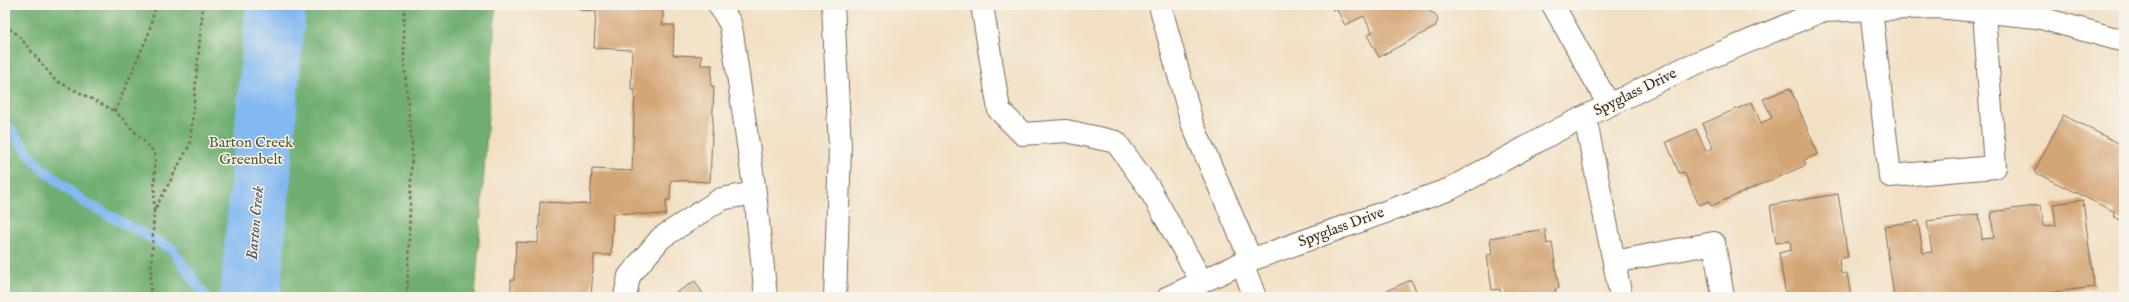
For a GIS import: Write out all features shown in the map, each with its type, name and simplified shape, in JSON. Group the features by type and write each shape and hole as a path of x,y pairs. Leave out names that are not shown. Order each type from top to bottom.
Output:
{"street":[{"path":"719,5 730,23 732,33 755,193 766,297"},
{"path":"833,5 840,148 835,297"},
{"path":"982,5 999,110 1023,134 1066,130 1116,142 1150,188 1202,282"},
{"path":"1160,5 1192,123 1247,262 1255,297"},
{"path":"1553,5 1609,105"},
{"name":"Spyglass Drive","path":"1169,297 1247,262 1450,190 1585,117 1685,68 1821,11 1948,6 1995,10 2037,17 2124,41"},
{"path":"1871,9 1890,176 1995,167 1995,10"},
{"path":"1585,117 1621,297"},
{"path":"625,297 628,276 661,238 721,199 755,193"},
{"path":"1614,262 1714,243 1723,297"}],"path":[{"path":"115,111 148,35 156,5"},
{"path":"154,211 190,144 203,5"},
{"path":"404,5 404,60 412,147 407,297"},
{"path":"5,25 18,35 55,80 115,111 155,153 150,297"}],"green space":[{"name":"Barton Creek Greenbelt","path":"5,5 496,5 475,297 5,297"}],"building":[{"path":"580,5 658,5 658,10 663,11 662,25 674,25 673,55 702,56 701,65 712,65 711,86 714,86 710,182 671,180 670,200 666,200 666,215 613,213 611,255 594,255 591,297 511,297 511,280 514,280 516,242 538,243 540,202 590,204 592,169 632,171 635,90 631,90 632,50 594,48 596,11 580,10"},
{"path":"1330,5 1426,5 1430,12 1435,14 1438,20 1435,27 1379,57 1367,35 1372,33 1364,16 1345,25 1336,8 1333,10"},
{"path":"1790,88 1818,154 1804,160 1806,165 1711,206 1709,201 1699,205 1684,172 1679,173 1666,142 1696,129 1706,151 1713,148 1702,124 1752,102 1761,123 1772,118 1763,99"},
{"path":"2063,115 2124,146 2124,222 2113,216 2115,212 2034,172"},
{"path":"1838,194 1848,257 1839,259 1841,274 1847,273 1851,297 1786,297 1779,253 1791,250 1790,241 1776,243 1770,205"},
{"path":"2083,200 2094,287 2014,297 1894,297 1884,226 1918,221 1923,253 1932,252 1927,221 1979,214 1982,239 1994,238 1991,212 2041,205 2044,226 2056,225 2053,204"},
{"path":"1545,229 1547,244 1552,243 1559,288 1555,289 1556,297 1501,297 1500,289 1492,290 1487,255 1492,254 1490,238"},
{"path":"1411,280 1419,297 1372,297"},
{"path":"695,281 705,297 669,297"}],"waterway":[{"name":"Barton Creek","path":"250,297 276,5"},
{"path":"5,123 40,167 84,202 172,249 206,297"}]}
